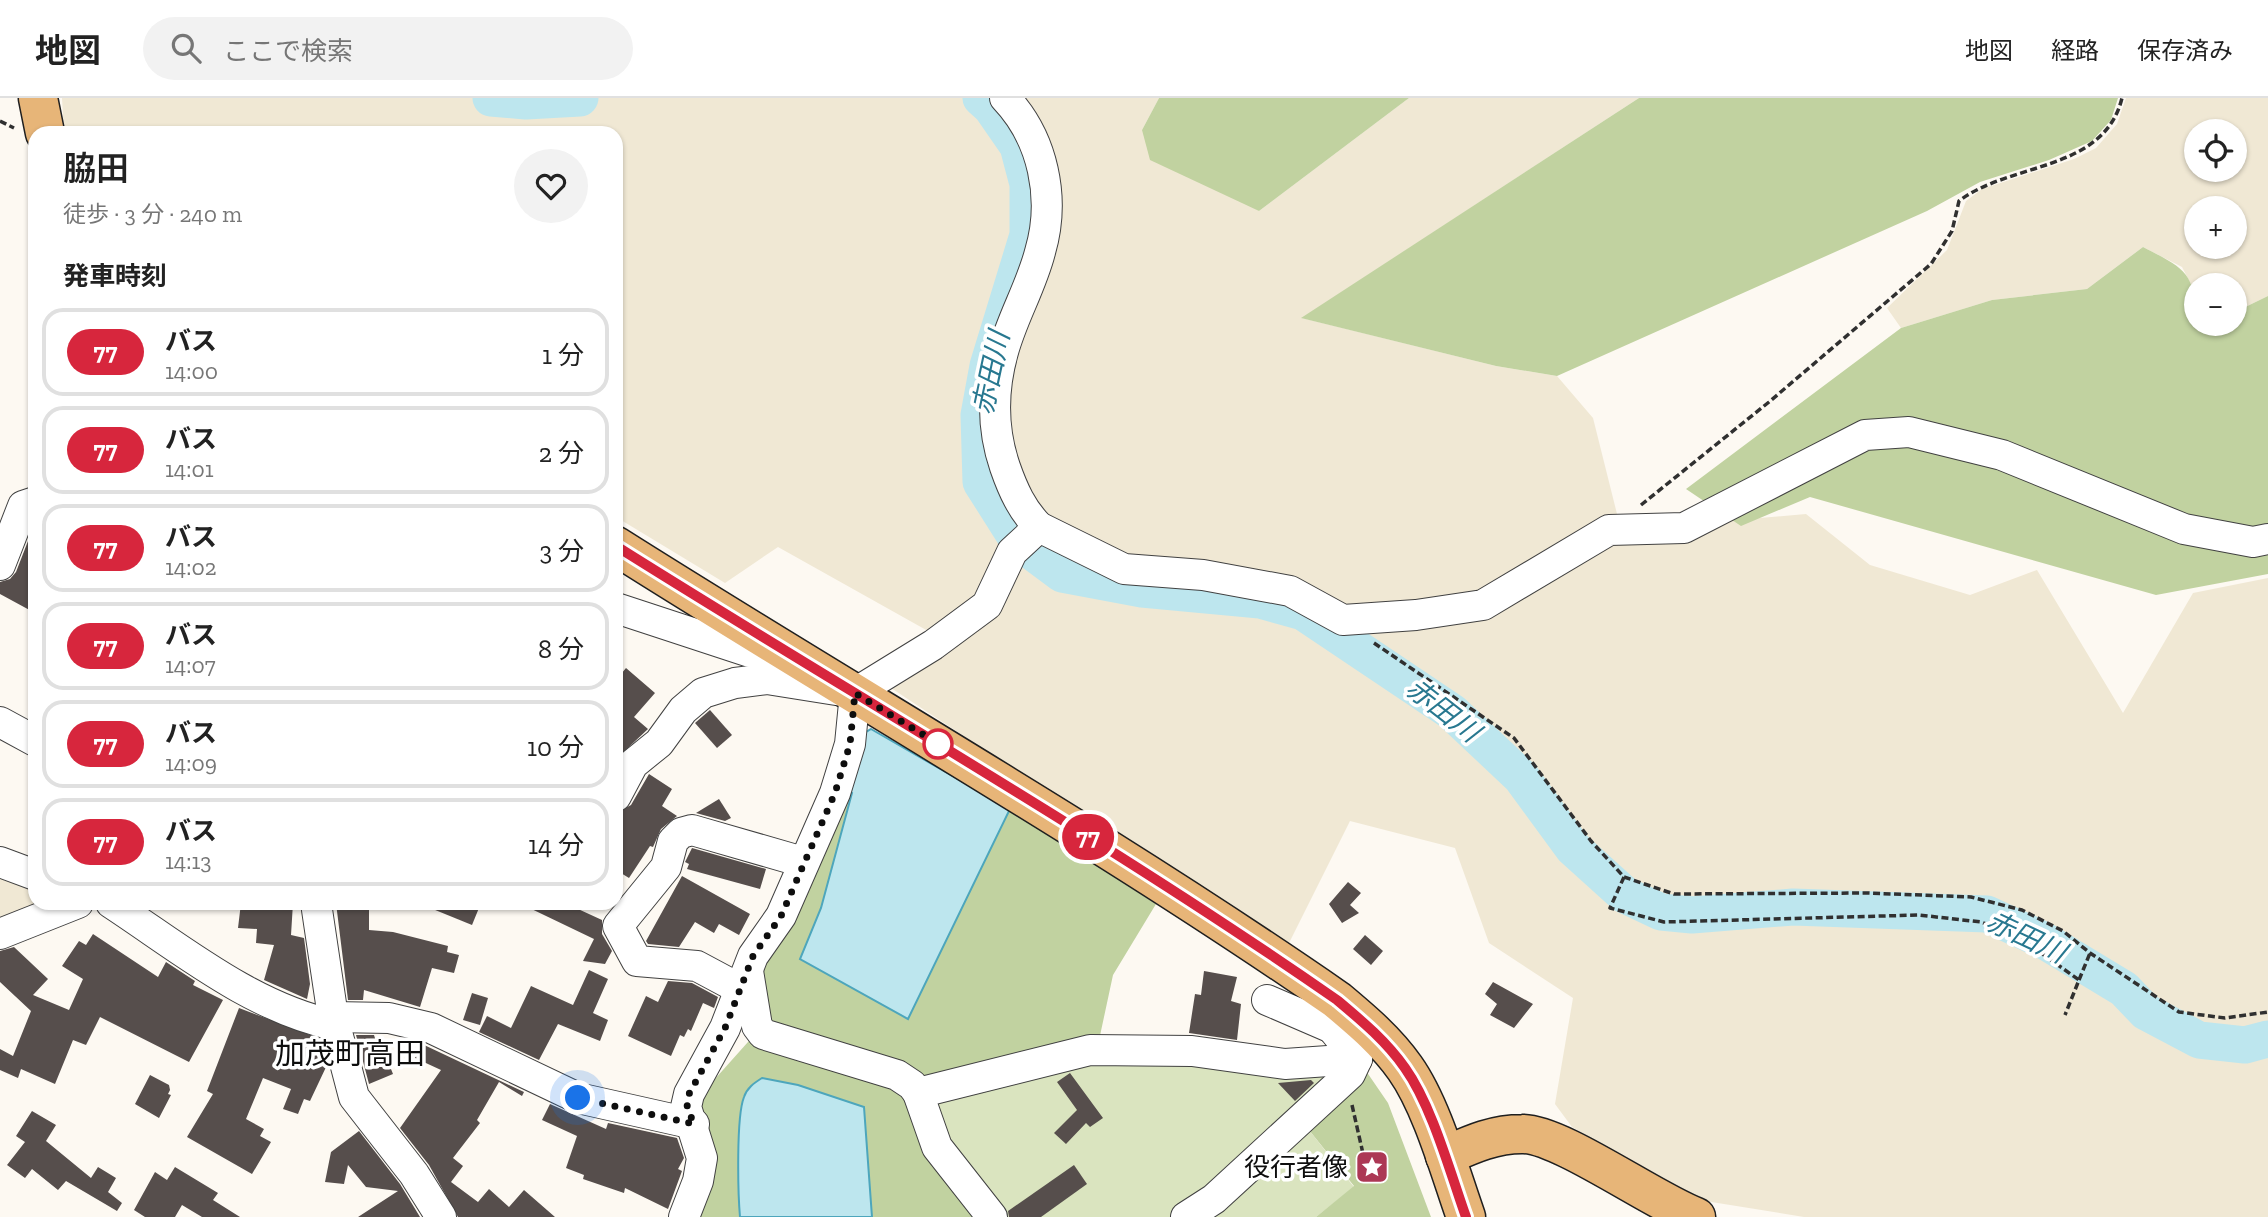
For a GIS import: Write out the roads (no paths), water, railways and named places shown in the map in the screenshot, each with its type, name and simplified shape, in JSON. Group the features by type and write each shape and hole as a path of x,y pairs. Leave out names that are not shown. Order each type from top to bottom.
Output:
{"main road":[{"path":"38,98 44,126"},
{"path":"623,550 783,652 1044,809 1334,1014 1378,1035 1406,1069 1445,1156 1466,1217"},
{"path":"1445,1156 1491,1137 1525,1133 1553,1142 1696,1217"}],"street":[{"path":"1005,98 1027,124 1036,143 1044,176 1045,216 1041,251 1002,355 996,386 995,432 1012,488 1023,509 1039,527 1124,569 1203,575 1290,591 1343,620 1416,615 1483,605 1609,530 1684,528 1865,435 1909,432 2002,455 2184,529 2253,542 2268,539"},
{"path":"0,565 23,506 28,504"},
{"path":"623,783 633,764 659,743 683,710 703,694 735,683 768,679 855,693 933,645 988,605 1012,552 1039,527"},
{"path":"623,610 750,652 783,652"},
{"path":"684,1217 698,1181 702,1158 690,1115 689,1094 725,1028 753,956 781,916 835,793 850,744 855,693"},
{"path":"0,722 28,737"},
{"path":"744,980 696,967 636,961 618,926 666,867 673,841 681,833 692,830 803,862"},
{"path":"0,862 28,872"},
{"path":"0,933 60,910"},
{"path":"122,910 250,994 315,1021 389,1017 431,1028 578,1098 690,1115"},
{"path":"317,910 334,1021 354,1097 414,1174 441,1217"},
{"path":"744,980 757,1026 770,1038 905,1079 918,1093 937,1147 992,1217"},
{"path":"1267,1000 1334,1014 1349,1070"},
{"path":"690,1115 757,1026"},
{"path":"918,1093 1090,1050 1192,1051 1349,1070"},
{"path":"1186,1217 1214,1199 1349,1070"}],"water":[{"path":"871,729 1010,809 908,1019 800,959 821,908 852,793 844,787 863,734"},
{"path":"762,1078 798,1085 864,1107 872,1217 740,1217 738,1156 741,1107 747,1091"}],"waterway":[{"name":"赤田川","path":"491,98 526,101 580,98"},
{"name":"赤田川","path":"981,98 991,107 1018,146 1028,184 1028,235 988,366 979,415 981,482 1019,542 1062,574 1142,589 1260,600 1303,612 1452,712 1521,777 1573,848 1625,895 1661,912 1692,915 1793,907 1987,914 2043,940 2124,989 2146,1012 2199,1040 2245,1045 2268,1039"}],"place":[{"name":"役行者像","path":"1372,1167"}],"district":[{"name":"加茂町高田","path":"350,1054"}]}
